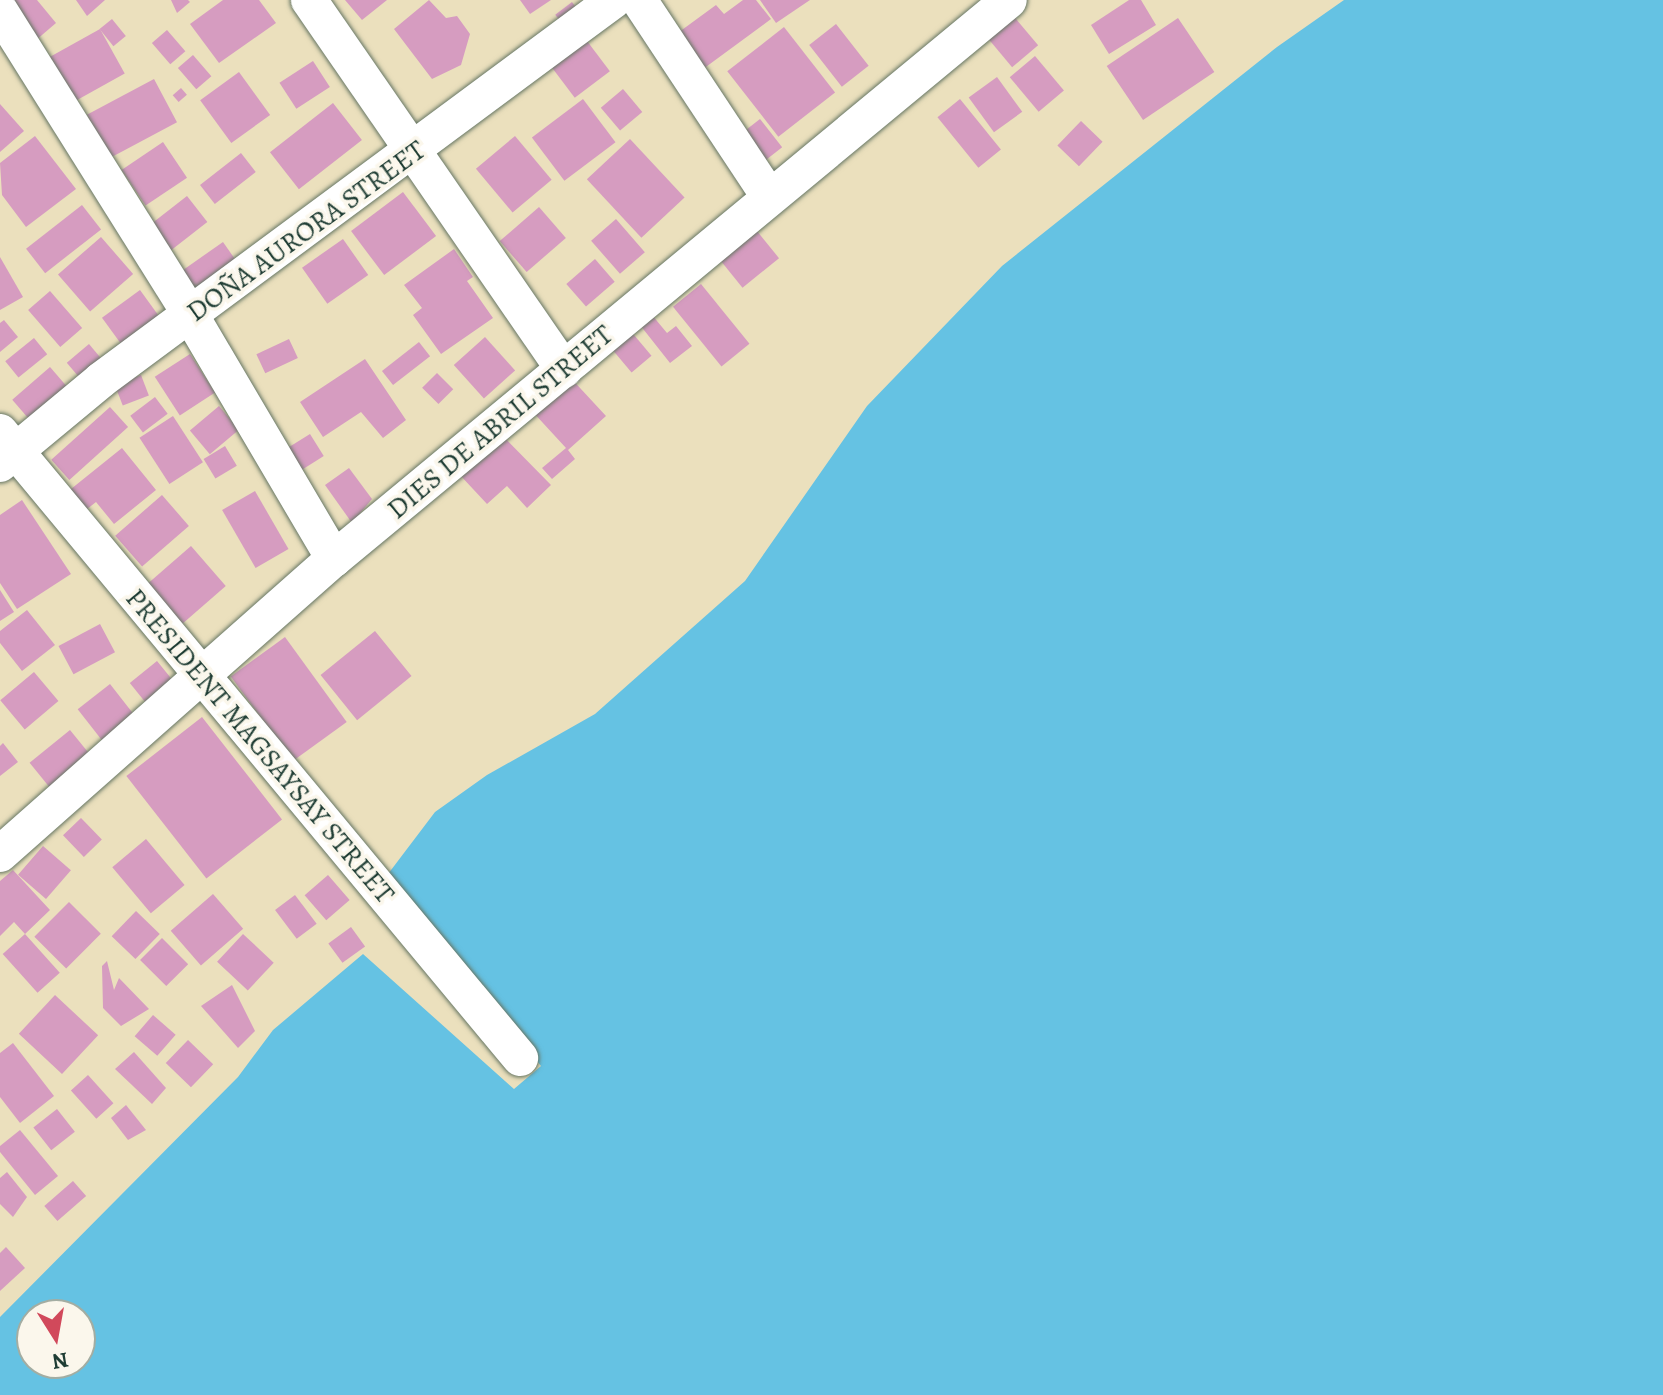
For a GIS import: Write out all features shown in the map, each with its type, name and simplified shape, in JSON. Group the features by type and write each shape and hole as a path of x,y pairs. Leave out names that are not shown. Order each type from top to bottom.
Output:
{"street":[{"path":"309,0 564,370"},
{"name":"DOÑA AURORA STREET","path":"5,449 414,153 614,0"},
{"path":"639,0 768,195"},
{"name":"DIES DE ABRIL STREET","path":"0,854 334,559 564,370 768,195 1009,0"},
{"path":"0,11 191,316 334,559"},
{"name":"PRESIDENT MAGSAYSAY STREET","path":"5,449 201,675 520,1058"}],"water":[{"path":"1344,0 1663,0 1663,1395 0,1395 0,1317 16,1301 16,1379 96,1379 96,1299 18,1299 238,1077 273,1030 363,954 514,1089 541,1066 385,878 435,812 487,775 595,714 745,581 867,406 1002,266 1277,47"}],"building":[{"path":"0,0 37,0 56,23 35,41"},
{"path":"76,0 105,0 87,16"},
{"path":"171,0 188,0 190,2 177,13"},
{"path":"223,0 259,0 276,23 219,63 190,24"},
{"path":"345,0 387,0 362,20"},
{"path":"429,0 446,18 457,16 470,34 461,65 432,79 394,29"},
{"path":"520,0 551,0 530,14"},
{"path":"743,0 756,0 771,19 699,72 675,35 716,5 724,14"},
{"path":"760,0 810,0 776,23"},
{"path":"1129,0 1141,0 1156,25 1109,54 1091,25"},
{"path":"572,2 581,14 564,27 555,15"},
{"path":"1006,7 1038,45 1012,67 980,29"},
{"path":"1178,18 1214,72 1143,120 1107,66"},
{"path":"112,19 126,36 113,46 100,29"},
{"path":"836,24 869,66 842,87 809,45"},
{"path":"784,27 835,92 778,137 727,71"},
{"path":"100,29 125,74 75,101 50,57"},
{"path":"167,30 185,51 170,64 152,43"},
{"path":"581,33 610,71 575,98 546,59"},
{"path":"193,55 211,76 196,89 178,68"},
{"path":"1035,56 1064,90 1039,112 1010,77"},
{"path":"313,61 330,87 296,109 279,83"},
{"path":"239,72 270,115 231,143 200,100"},
{"path":"997,77 1022,112 994,132 969,98"},
{"path":"154,79 177,122 110,158 87,115"},
{"path":"181,88 187,95 179,102 173,95"},
{"path":"623,89 642,112 620,131 601,108"},
{"path":"583,99 615,142 564,181 532,138"},
{"path":"960,99 1001,150 978,168 937,117"},
{"path":"333,103 362,140 299,189 270,152"},
{"path":"0,104 24,131 0,152"},
{"path":"760,119 782,147 755,169 732,141"},
{"path":"1081,121 1103,142 1079,166 1057,145"},
{"path":"35,136 76,189 26,227 2,195 0,163"},
{"path":"515,136 552,180 513,212 476,169"},
{"path":"630,139 685,198 641,238 587,179"},
{"path":"163,142 187,178 146,206 122,170"},
{"path":"241,153 256,172 215,204 200,185"},
{"path":"403,192 436,236 384,275 351,231"},
{"path":"187,196 207,222 171,250 151,224"},
{"path":"82,205 101,229 45,273 26,249"},
{"path":"539,207 566,238 527,272 500,241"},
{"path":"616,219 645,252 620,274 591,241"},
{"path":"757,231 779,258 743,288 720,261"},
{"path":"101,237 133,274 90,311 58,274"},
{"path":"343,239 368,275 327,304 302,268"},
{"path":"223,242 245,274 204,303 182,271"},
{"path":"454,249 473,277 467,281 493,318 441,354 413,315 422,308 404,285"},
{"path":"0,257 23,297 0,310"},
{"path":"595,259 615,282 586,307 566,284"},
{"path":"701,284 749,344 721,366 673,307"},
{"path":"140,290 164,323 126,351 102,318"},
{"path":"50,291 82,328 60,347 28,310"},
{"path":"652,315 667,333 676,326 692,346 670,363 640,325"},
{"path":"4,320 18,337 0,352 0,323"},
{"path":"629,329 651,356 632,373 609,346"},
{"path":"485,337 515,370 484,399 454,365"},
{"path":"34,338 47,354 18,378 5,361"},
{"path":"289,339 298,358 265,373 256,354"},
{"path":"419,342 430,356 393,385 382,371"},
{"path":"89,344 105,363 83,382 67,363"},
{"path":"190,354 215,393 180,415 155,377"},
{"path":"365,359 406,420 383,438 361,412 323,437 300,402"},
{"path":"50,367 70,390 32,422 12,400"},
{"path":"437,373 453,389 438,404 422,388"},
{"path":"141,375 149,396 123,406 115,385"},
{"path":"568,375 606,416 568,450 575,459 552,479 542,468 566,448 531,410"},
{"path":"155,397 168,414 143,432 130,416"},
{"path":"219,406 239,430 210,454 190,430"},
{"path":"110,407 128,427 69,480 51,460"},
{"path":"173,416 203,462 169,484 139,438"},
{"path":"498,431 551,485 527,508 507,486 487,504 459,474"},
{"path":"310,434 324,456 293,475 279,453"},
{"path":"225,446 237,466 215,479 204,459"},
{"path":"122,448 156,490 114,524 96,502 82,513 66,493"},
{"path":"349,468 372,499 352,523 325,485"},
{"path":"255,491 288,549 256,568 222,510"},
{"path":"162,495 189,526 142,567 115,536"},
{"path":"22,500 71,574 17,609 0,583 0,515"},
{"path":"191,546 226,586 181,625 146,585"},
{"path":"0,590 14,612 0,621"},
{"path":"27,610 55,645 22,671 0,643 0,631"},
{"path":"100,624 115,652 74,674 59,646"},
{"path":"375,631 412,676 357,720 321,675"},
{"path":"285,637 347,722 293,761 231,676"},
{"path":"157,661 181,691 154,713 130,683"},
{"path":"34,672 58,701 25,729 0,700"},
{"path":"110,684 139,721 107,746 78,709"},
{"path":"202,717 282,819 206,879 126,776"},
{"path":"70,730 90,755 50,788 30,763"},
{"path":"3,743 18,762 0,776 0,746"},
{"path":"81,818 102,840 84,857 63,835"},
{"path":"146,839 185,885 151,913 112,867"},
{"path":"43,846 71,870 46,899 18,875"},
{"path":"13,870 50,910 25,934 14,922 0,936 0,881"},
{"path":"328,875 350,900 326,920 305,895"},
{"path":"213,894 243,929 201,965 171,931"},
{"path":"295,895 317,924 297,939 275,910"},
{"path":"69,902 101,934 66,968 34,937"},
{"path":"136,911 160,934 135,959 112,936"},
{"path":"351,927 365,946 342,963 328,943"},
{"path":"25,934 60,973 38,993 3,954"},
{"path":"243,934 274,963 248,990 217,962"},
{"path":"162,938 188,964 166,986 140,960"},
{"path":"107,961 114,990 119,978 149,1009 121,1026 103,1008 102,966"},
{"path":"232,985 255,1031 238,1048 201,1006"},
{"path":"55,995 98,1035 62,1074 19,1034"},
{"path":"153,1015 176,1035 157,1056 135,1036"},
{"path":"188,1040 213,1064 191,1087 166,1063"},
{"path":"13,1043 54,1096 20,1123 0,1097 0,1053"},
{"path":"134,1052 166,1088 152,1104 115,1069"},
{"path":"88,1075 113,1103 96,1119 71,1090"},
{"path":"126,1105 146,1130 128,1140 111,1118"},
{"path":"57,1109 75,1132 51,1150 33,1127"},
{"path":"20,1130 58,1176 35,1195 0,1152 0,1146"},
{"path":"7,1172 27,1197 13,1217 0,1204 0,1178"},
{"path":"73,1181 86,1196 57,1221 44,1206"},
{"path":"6,1247 25,1268 0,1291 0,1253"}]}
